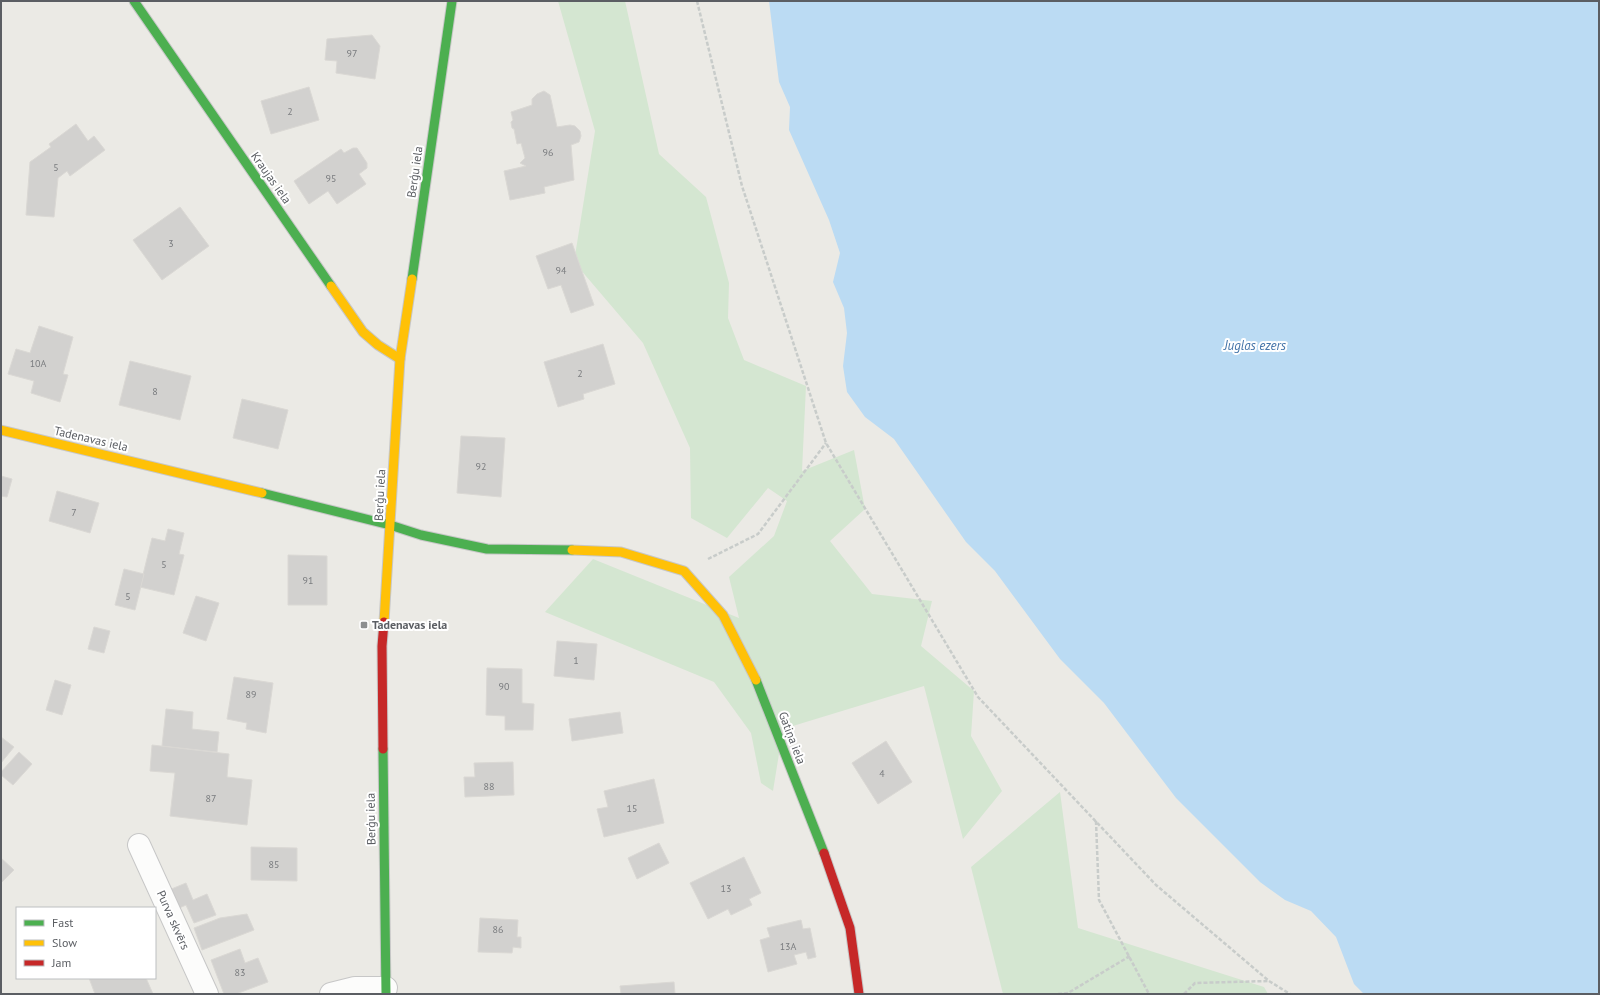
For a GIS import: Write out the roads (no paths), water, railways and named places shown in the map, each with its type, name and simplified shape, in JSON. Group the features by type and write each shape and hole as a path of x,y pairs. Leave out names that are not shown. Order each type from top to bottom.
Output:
{"street":[{"name":"Kraujas iela","path":"134,1 364,332 378,345 400,359"},
{"name":"Berģu iela","path":"386,991 382,646 400,359 452,1"},
{"name":"Tadenavas iela","path":"1,430 390,525 421,535 487,549 600,550 621,552 684,571"},
{"name":"Gatiņa iela","path":"684,571 723,614 754,675 821,846 850,928 859,994"},
{"name":"Purva skvērs","path":"139,846 207,994"},
{"path":"330,994 356,988 386,991"}],"water":[{"name":"Juglas ezers","path":"769,1 1599,1 1599,994 1364,994 1354,984 1336,937 1311,911 1285,900 1260,882 1176,798 1104,703 1060,659 995,571 966,542 894,439 865,417 847,392 843,366 847,333 844,308 833,282 840,253 829,220 789,130 790,107 779,82"}],"place":[{"name":"Tadenavas iela","path":"364,625"}]}
